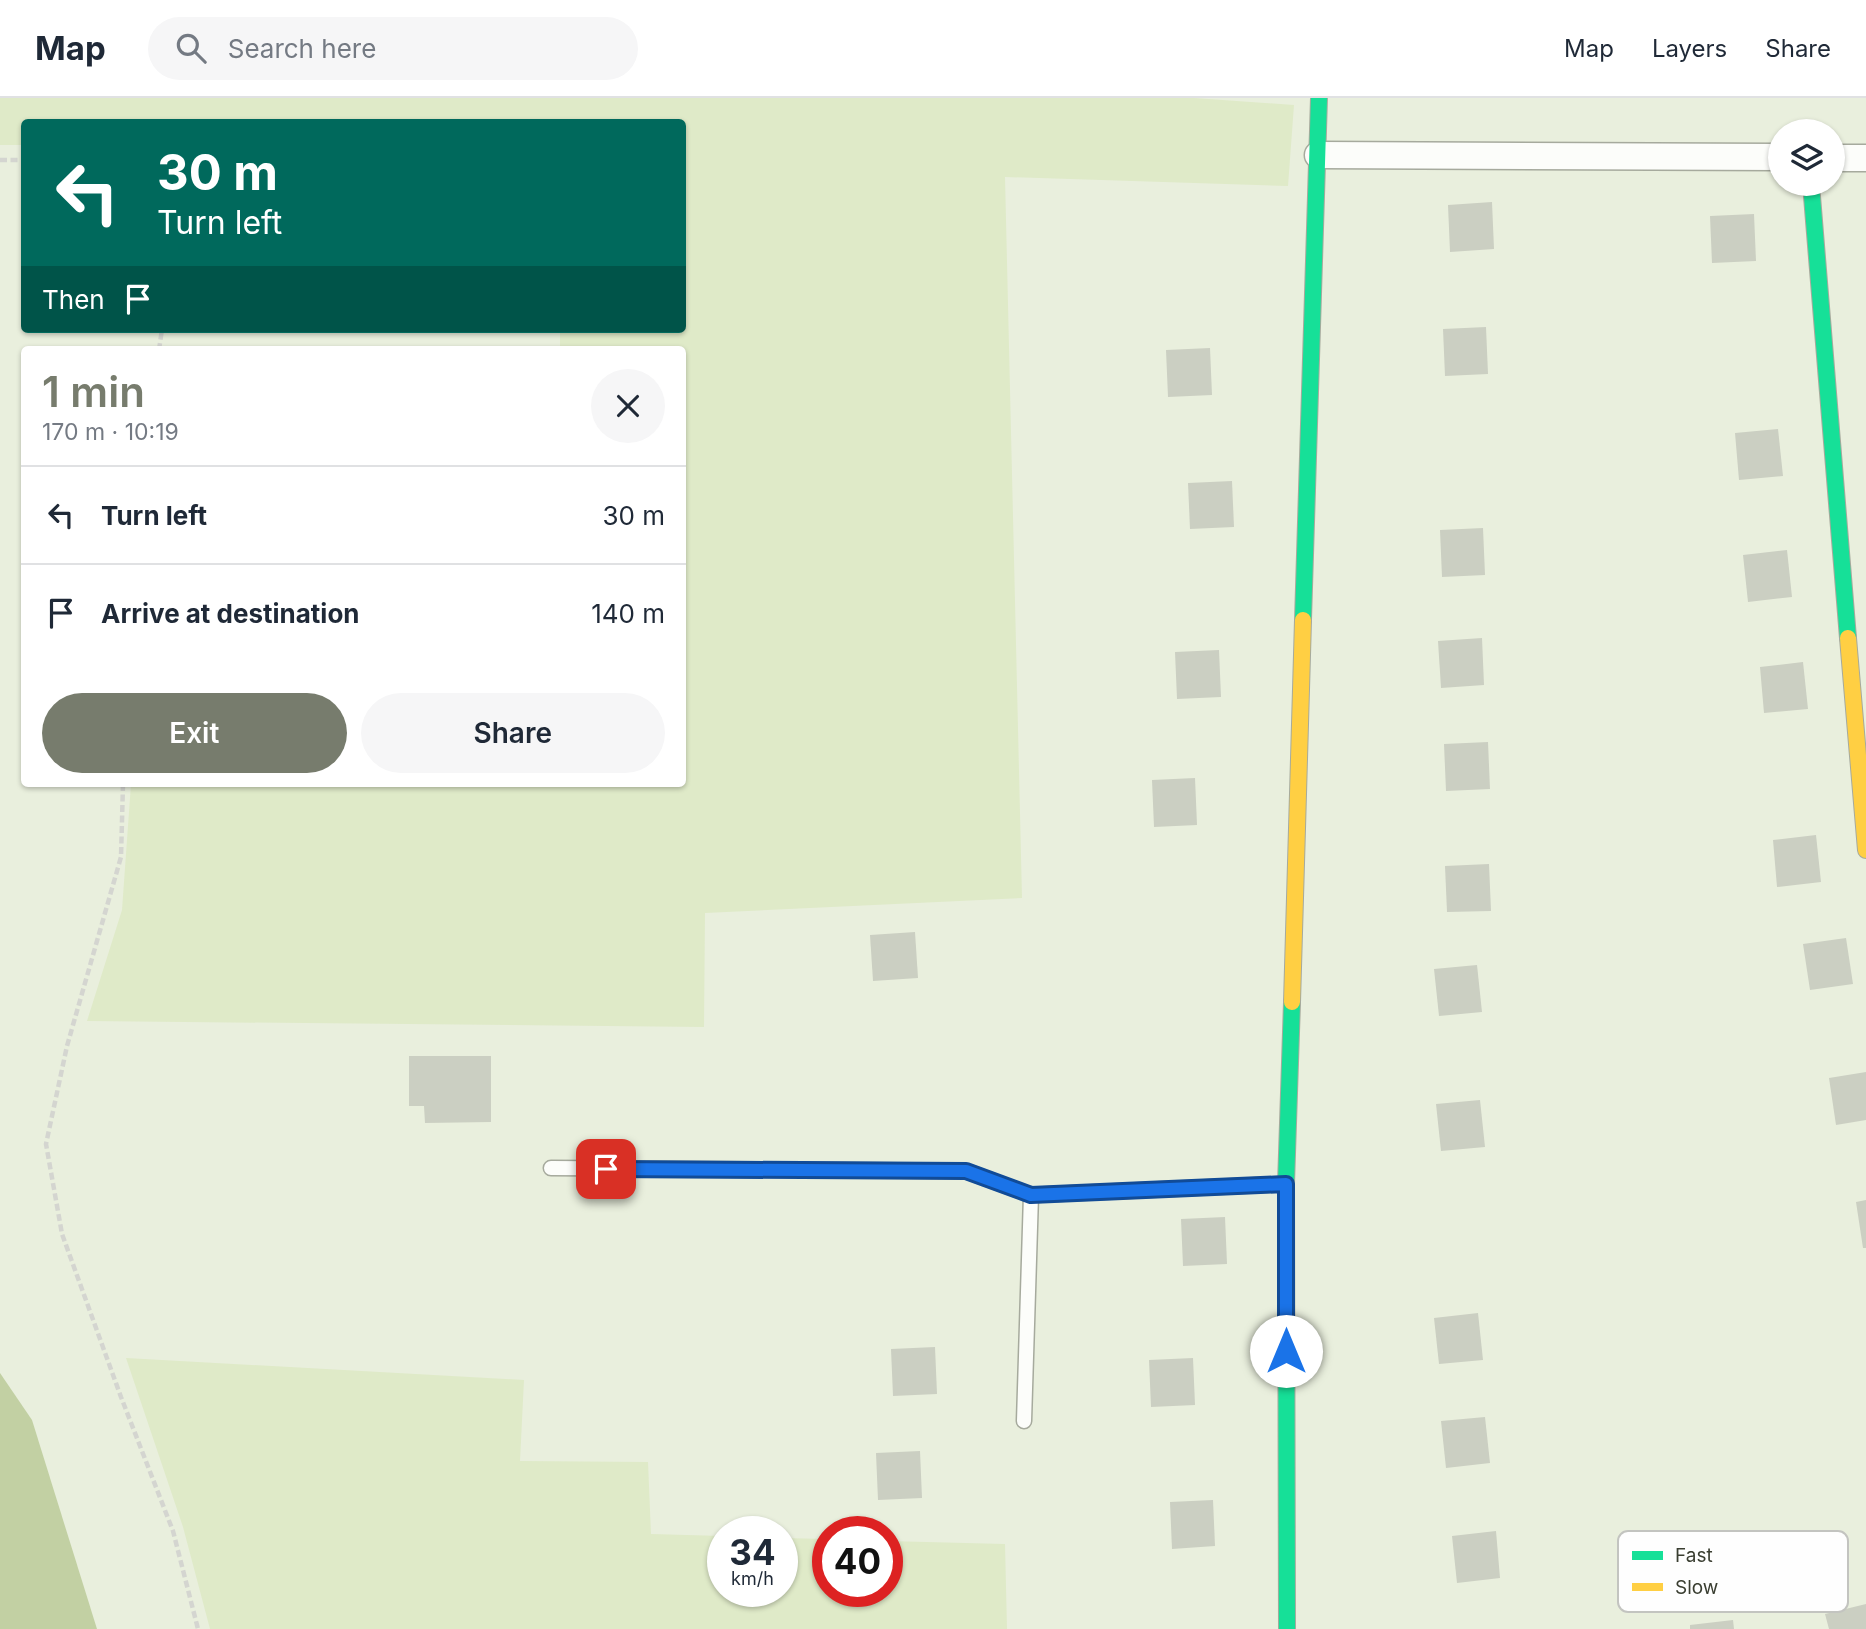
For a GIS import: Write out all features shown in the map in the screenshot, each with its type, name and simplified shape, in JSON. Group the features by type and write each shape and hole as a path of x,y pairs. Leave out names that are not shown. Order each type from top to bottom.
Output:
{"street":[{"path":"1287,1629 1286,1184 1320,98"},
{"path":"1318,155 1768,158"},
{"path":"1845,158 1866,158"},
{"path":"1812,196 1866,850"}],"lane":[{"path":"551,1168 966,1171 1031,1195 1286,1184"},
{"path":"1024,1421 1031,1195"}],"path":[{"path":"0,160 21,160"},
{"path":"123,787 121,857 67,1046 46,1144 62,1234 173,1531 198,1629"}],"shaded area":[{"path":"0,98 1194,98 1294,105 1288,186 1005,177 1022,898 705,913 704,1027 87,1021 122,910 131,787 686,787 686,346 560,346 560,333 686,333 686,119 21,119 21,145 0,145"},
{"path":"126,1358 524,1380 520,1461 648,1462 651,1534 707,1536 707,1607 798,1607 798,1538 812,1539 812,1607 903,1607 903,1541 1005,1544 1007,1629 210,1629 183,1527"},
{"path":"0,1373 32,1420 97,1629 0,1629"}],"building":[{"path":"1492,202 1494,249 1450,252 1448,205"},
{"path":"1754,214 1756,261 1712,263 1710,216"},
{"path":"1486,327 1488,374 1445,376 1443,329"},
{"path":"1210,348 1212,395 1168,397 1166,350"},
{"path":"1778,429 1783,476 1739,480 1735,433"},
{"path":"1232,481 1234,527 1190,529 1188,483"},
{"path":"1483,528 1485,575 1442,577 1440,530"},
{"path":"1787,550 1792,597 1748,602 1743,555"},
{"path":"1482,638 1484,685 1441,688 1438,641"},
{"path":"1219,650 1221,697 1177,699 1175,652"},
{"path":"1803,662 1808,709 1764,713 1760,667"},
{"path":"1488,742 1490,789 1446,791 1444,744"},
{"path":"1195,778 1197,825 1154,827 1152,780"},
{"path":"1816,835 1821,882 1777,887 1773,840"},
{"path":"1489,864 1491,911 1447,912 1445,866"},
{"path":"915,932 918,978 873,981 870,935"},
{"path":"1846,938 1853,984 1810,990 1803,944"},
{"path":"1477,965 1482,1012 1439,1016 1434,969"},
{"path":"409,1056 491,1056 491,1122 425,1123 424,1106 409,1106"},
{"path":"1866,1072 1866,1120 1836,1125 1829,1078"},
{"path":"1480,1100 1485,1147 1441,1151 1436,1104"},
{"path":"1866,1200 1866,1248 1863,1248 1856,1202"},
{"path":"1225,1217 1227,1264 1183,1266 1181,1219"},
{"path":"1478,1313 1483,1360 1439,1364 1434,1318"},
{"path":"935,1347 937,1394 893,1396 891,1349"},
{"path":"1193,1358 1195,1405 1151,1407 1149,1360"},
{"path":"1485,1417 1490,1463 1446,1468 1441,1421"},
{"path":"920,1451 922,1498 878,1500 876,1453"},
{"path":"1213,1500 1215,1546 1172,1549 1170,1502"},
{"path":"1496,1531 1500,1578 1457,1583 1452,1536"},
{"path":"1866,1604 1866,1629 1829,1629 1825,1614 1848,1612 1848,1608"},
{"path":"1733,1620 1734,1629 1690,1629 1690,1625"}],"traffic: fast":[{"path":"1303,620 1319,98"},
{"path":"1812,196 1848,638"},
{"path":"1287,1629 1286,1184 1292,1002"}],"traffic: slow":[{"path":"1292,1002 1303,620"},
{"path":"1848,638 1866,850"}],"route":[{"path":"606,1169 966,1171 1031,1195 1286,1184 1286,1351"}]}
